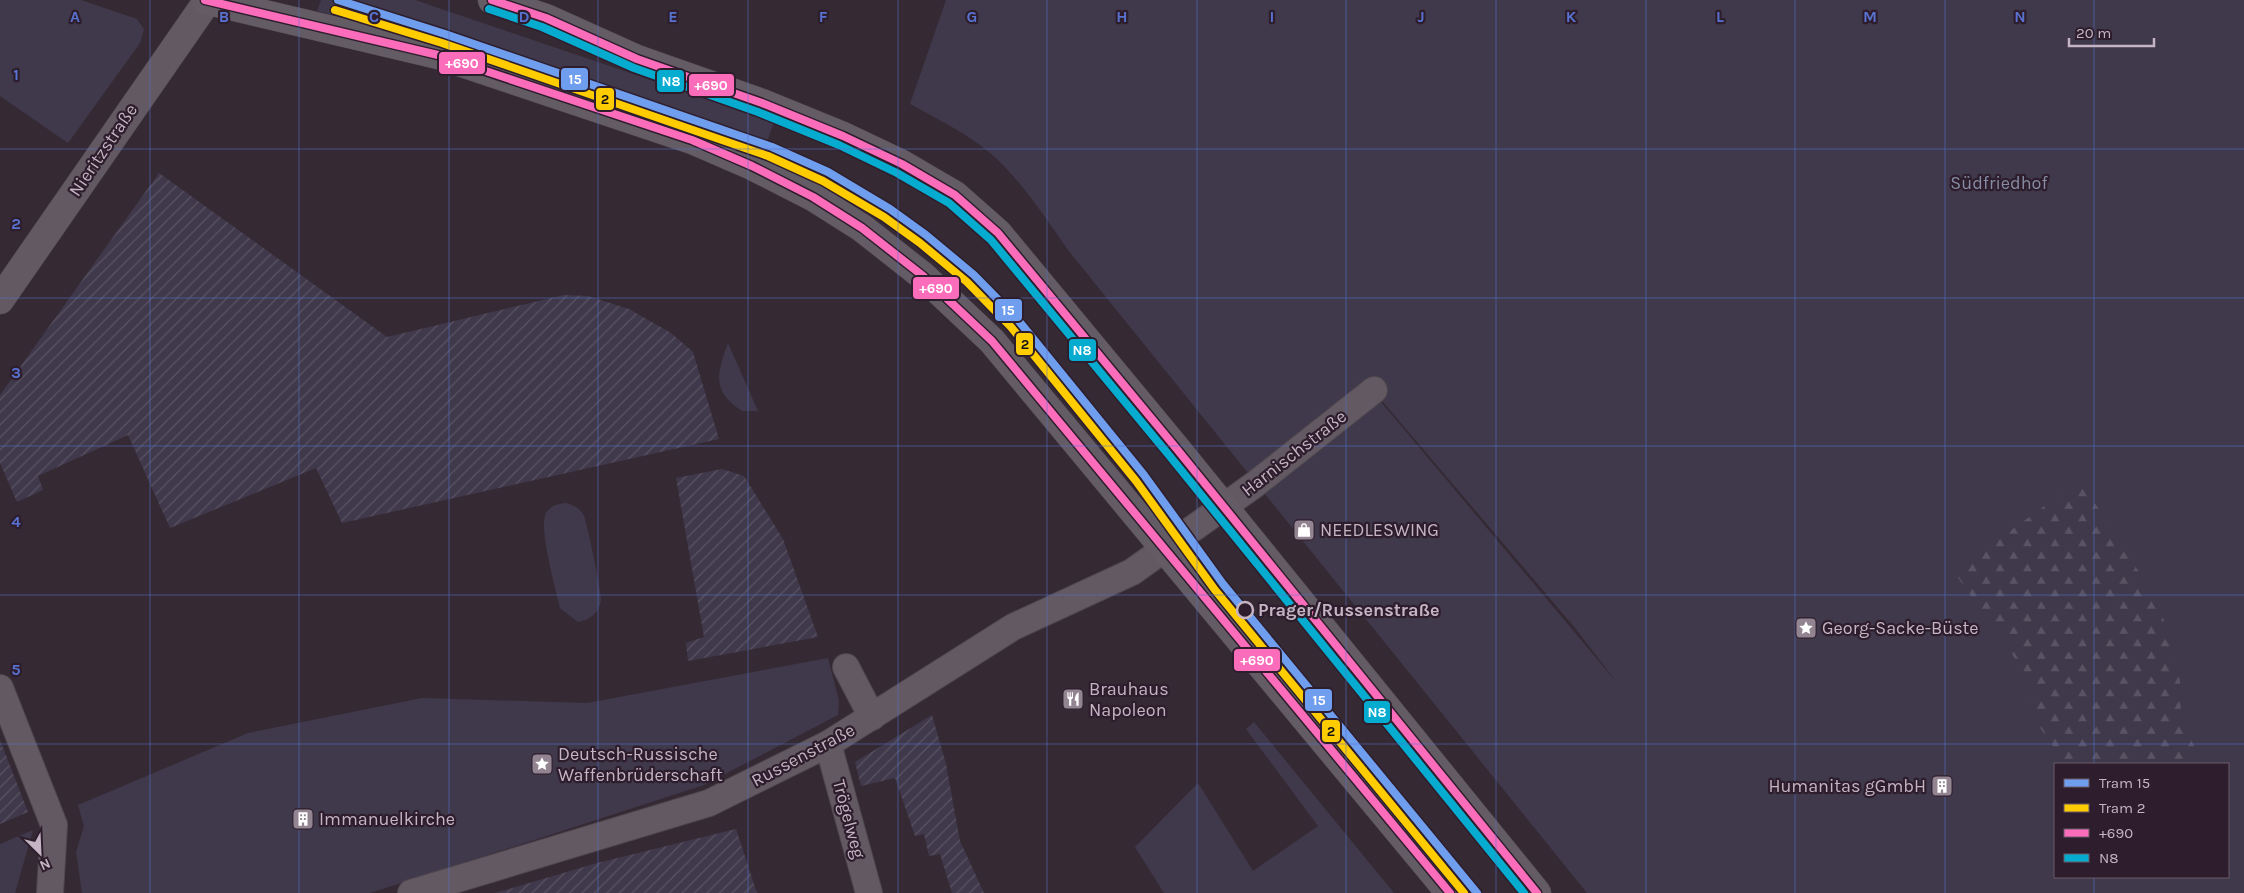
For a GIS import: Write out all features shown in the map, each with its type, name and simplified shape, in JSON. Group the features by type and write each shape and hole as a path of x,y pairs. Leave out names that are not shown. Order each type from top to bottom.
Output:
{"main road":[{"path":"207,0 438,55 692,140 752,166 813,197 862,228 923,276 992,341 1450,893"},
{"path":"492,0 546,18 637,59 762,103 843,136 902,164 955,195 998,233 1223,506 1537,893"}],"street":[{"name":"Nieritzstraße","path":"0,300 207,0"},
{"name":"Harnischstraße","path":"1163,549 1260,480 1374,390"},
{"name":"Russenstraße","path":"411,893 709,803 828,744 1012,627 1121,578 1163,549"},
{"path":"846,667 872,717"},
{"path":"0,688 54,825 50,893"},
{"name":"Trögelweg","path":"828,744 869,893"}],"green space":[{"path":"0,0 81,0 137,19 144,29 140,43 68,143 0,96"},
{"path":"321,0 415,0 774,122 763,153 719,135 442,41 317,11"},
{"name":"Südfriedhof","path":"946,0 2244,0 2244,893 1587,893 1068,250 1019,183 990,153 957,130 910,104","holes":["1372,389 1575,628 1618,684"]},
{"path":"159,173 387,337 564,295 588,296 629,309 671,333 693,352 719,439 342,523 316,468 170,528 128,435 38,476 43,490 17,502 0,463 0,395"},
{"path":"728,343 758,411 742,411 732,404 721,389 719,372"},
{"path":"722,469 744,476 783,539 818,637 688,661 686,643 704,637 676,478"},
{"path":"2080,480 2153,594 2170,635 2180,681 2181,718 2196,750 2177,763 2065,763 2022,703 2038,691 1954,572"},
{"path":"566,503 576,507 584,516 601,595 600,605 596,612 590,618 578,622 560,608 548,559 544,531 544,520 548,510 555,505"},
{"path":"828,658 839,701 838,715 704,785 370,893 82,893 76,852 84,826 78,805 248,733 422,698 587,703"},
{"path":"932,715 946,764 960,841 984,893 952,893 940,854 929,856 924,834 915,836 895,778 861,786 855,762"},
{"path":"1254,722 1394,893 1164,893 1135,847 1198,783 1253,871 1318,826 1246,729"},
{"path":"0,740 28,812 0,824"},
{"path":"736,829 757,893 495,893 597,863"},
{"path":"33,830 15,893 0,893 0,844"}],"tram line":[{"name":"15","path":"338,0 445,34 772,147 828,172 890,209 926,235 974,275 1018,320 1144,475 1223,584 1477,893"},
{"name":"2","path":"335,10 442,43 768,156 823,181 884,217 920,243 967,282 1011,327 1136,481 1215,590 1464,893"}],"transit line":[{"name":"+690","path":"205,0 438,55 692,140 752,166 813,197 862,228 923,276 992,341 1450,893"},
{"name":"+690","path":"492,0 546,18 637,59 762,103 843,136 902,164 955,195 998,233 1176,448 1537,893"},
{"name":"N8","path":"489,9 542,27 634,68 758,112 839,145 897,173 949,203 991,240 1168,454 1524,893"}],"place":[{"name":"NEEDLESWING","path":"1304,530"},
{"name":"Prager/Russenstraße","path":"1245,610"},
{"name":"Georg-Sacke-Büste","path":"1806,628"},
{"name":"Brauhaus Napoleon","path":"1073,699"},
{"name":"Deutsch-Russische Waffenbrüderschaft","path":"542,764"},
{"name":"Humanitas gGmbH","path":"1942,786"},
{"name":"Immanuelkirche","path":"303,819"}]}
